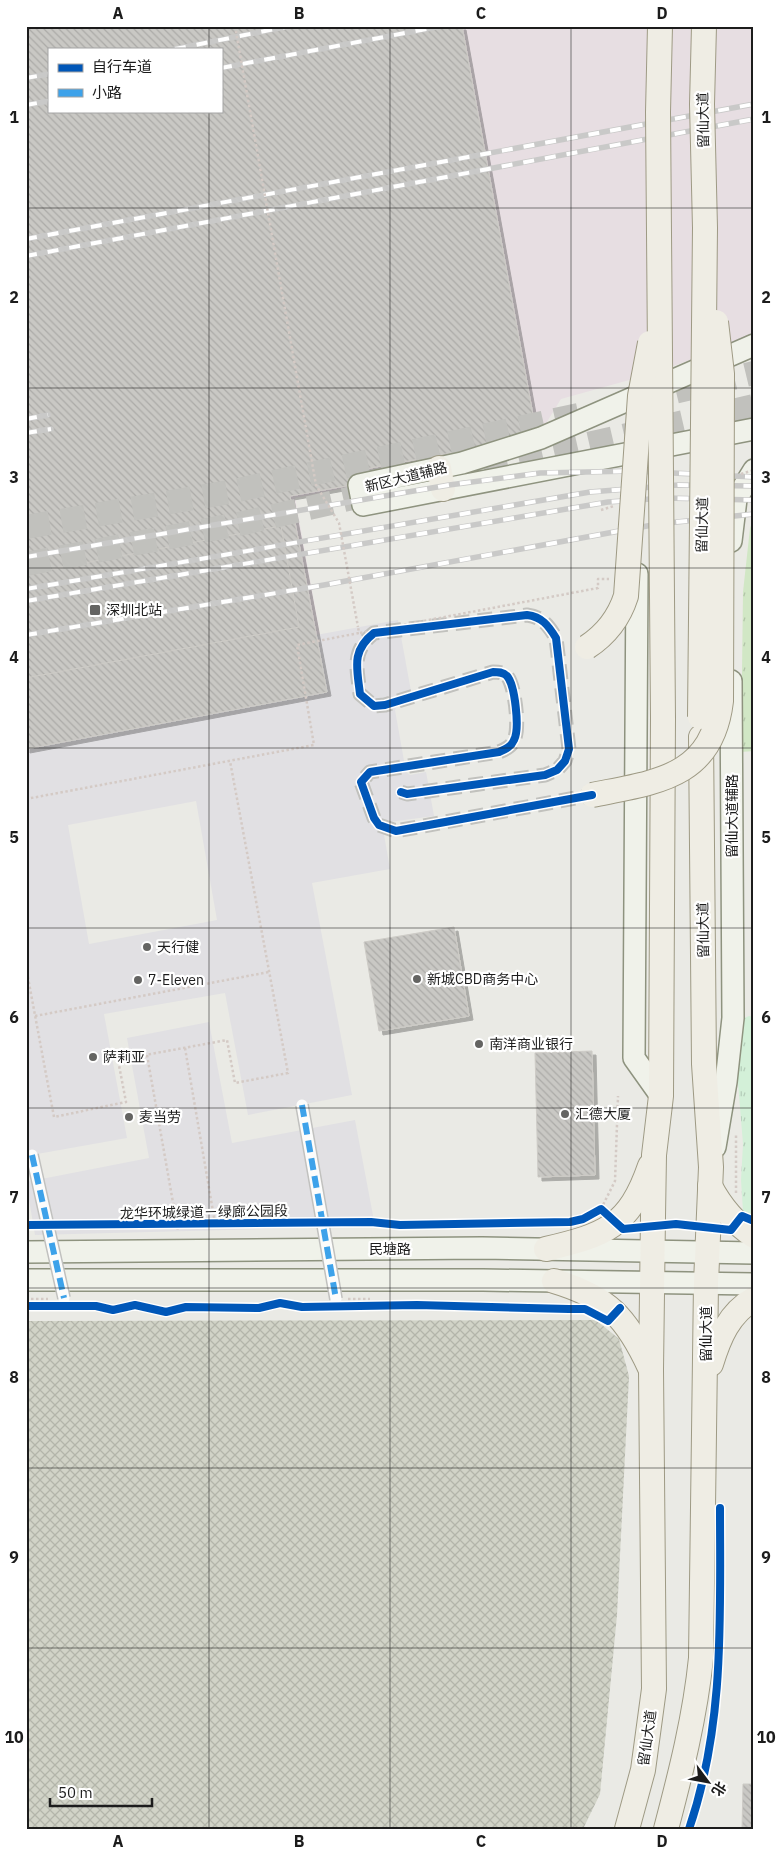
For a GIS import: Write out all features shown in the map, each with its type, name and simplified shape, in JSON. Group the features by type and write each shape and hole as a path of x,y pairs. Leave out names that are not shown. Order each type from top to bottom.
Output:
{"main road":[{"name":"留仙大道","path":"627,1829 643,1770 654,1689 651,1370 654,1283 652,1252 654,1154 661,1096 663,718 658,112 660,26"},
{"name":"留仙大道","path":"666,1829 685,1758 696,1704 701,1658 706,1283 711,1177 704,1064 700,717 705,228 702,104 704,26"},
{"path":"592,795 656,781 682,770 703,753 715,732 719,718 721,701 722,374 705,228"},
{"path":"587,647 611,627 622,608 626,596 640,396 660,282"},
{"name":"新区大道辅路","path":"754,344 558,431 486,456 441,479 594,462 754,429"},
{"path":"594,462 608,463 627,471 633,479 637,493 634,1058 661,1096"},
{"name":"留仙大道辅路","path":"711,1177 726,1082 734,986 731,525 736,499 754,470"},
{"path":"546,1249 595,1236 609,1229 631,1205 646,1178 654,1154"},
{"path":"711,1177 719,1203 730,1217 754,1236"},
{"path":"482,1248 483,1280"},
{"name":"民塘路","path":"26,1252 482,1248 754,1253"},
{"path":"26,1280 483,1280 754,1284"},
{"path":"554,1281 588,1293 610,1307 634,1336 651,1370"},
{"path":"705,1395 711,1364 726,1326 735,1313 754,1299"}],"street":[{"path":"302,1105 336,1299"},
{"path":"32,1155 64,1298"}],"path":[{"path":"235,26 316,485 339,523 359,633"},
{"path":"26,799 314,745 297,645 598,588 598,579"},
{"path":"26,967 54,1117 126,1102 118,1060 227,1040 235,1083 288,1073 230,761"},
{"path":"35,1016 269,972"},
{"path":"184,1048 216,1227"},
{"path":"147,1055 178,1227"},
{"path":"591,1215 601,1209 610,1195 617,1168 618,1096"},
{"path":"26,1299 64,1298"}],"shaded area":[{"name":"深圳北站","path":"26,26 754,26 754,337 651,374 561,399 537,438 352,473 355,486 295,498 331,694 26,753"},
{"path":"398,620 413,702 397,706 395,710 406,772 410,775 426,772 434,816 382,823 390,869 312,883 352,1095 248,1115 225,993 104,1014 127,1138 26,1156 26,688","holes":["196,801 217,920 89,944 68,825"]},
{"path":"209,1022 232,1143 355,1120 375,1226 35,1235 26,1182 149,1158 127,1038"},
{"path":"596,1320 619,1339 629,1376 617,1615 600,1794 583,1829 26,1829 26,1321"}],"green space":[{"path":"754,518 754,751 741,752 743,592 750,528"},
{"path":"749,1016 754,1017 754,1215 747,1215 743,1211 741,1180 743,1144 736,1058 740,1020"}],"building":[{"name":"深圳北站","path":"26,26 462,26 537,437 349,472 351,485 290,496 327,692 26,749"},
{"name":"深圳北站","path":"281,526 299,627 26,678 26,574"},
{"name":"新城CBD商务中心","path":"454,927 469,1016 379,1031 364,942"},
{"name":"汇德大厦","path":"592,1051 595,1175 538,1177 535,1053"},
{"path":"743,1784 754,1784 754,1829 742,1829"}],"tunnel":[{"path":"641,400 754,373"},
{"path":"26,564 239,524 754,406"},
{"path":"26,527 229,492 587,413"},
{"path":"401,792 407,794 545,775 557,770 565,761 569,749 556,638 544,622 527,615 374,633 367,640 359,653 357,668 360,694 374,706 385,705 497,672 507,676 510,681 514,697 517,727 514,740 510,746 499,752 370,772 361,782 374,818 379,825 396,831 592,795"}],"railway":[{"path":"180,48 290,26"},
{"path":"222,68 442,26"},
{"path":"26,78 48,74"},
{"path":"26,105 48,101"},
{"path":"26,239 754,104"},
{"path":"26,256 754,119"},
{"path":"26,419 48,415"},
{"path":"26,433 51,429"},
{"path":"26,557 449,485 540,473 632,471 754,477"},
{"path":"26,589 590,492 678,485 754,486"},
{"path":"26,601 608,502 665,498 754,500"},
{"path":"26,635 324,585 658,524 754,514"}],"marked path":[{"path":"302,1105 336,1299"},
{"path":"32,1155 64,1298"}],"cycle path":[{"path":"401,792 407,794 545,775 557,770 565,761 569,749 556,638 544,622 527,615 374,633 367,640 359,653 357,668 360,694 374,706 385,705 497,672 507,676 510,681 514,697 517,727 514,740 510,746 499,752 370,772 361,782 374,818 379,825 396,831 592,795"},
{"name":"龙华环城绿道－绿廊公园段","path":"26,1225 371,1222 400,1225 570,1222 583,1219 601,1209 623,1229 676,1224 731,1230 742,1216 754,1221"},
{"path":"26,1306 96,1306 113,1310 135,1305 166,1312 186,1307 259,1308 280,1303 302,1307 417,1305 585,1309 608,1321 620,1308"},
{"path":"689,1829 701,1790 715,1710 720,1630 720,1508"}],"place":[{"name":"深圳北站","path":"95,610"},
{"name":"天行健","path":"147,947"},
{"name":"新城CBD商务中心","path":"417,979"},
{"name":"7-Eleven","path":"138,980"},
{"name":"南洋商业银行","path":"479,1044"},
{"name":"萨莉亚","path":"93,1057"},
{"name":"汇德大厦","path":"565,1114"},
{"name":"麦当劳","path":"129,1117"}]}
